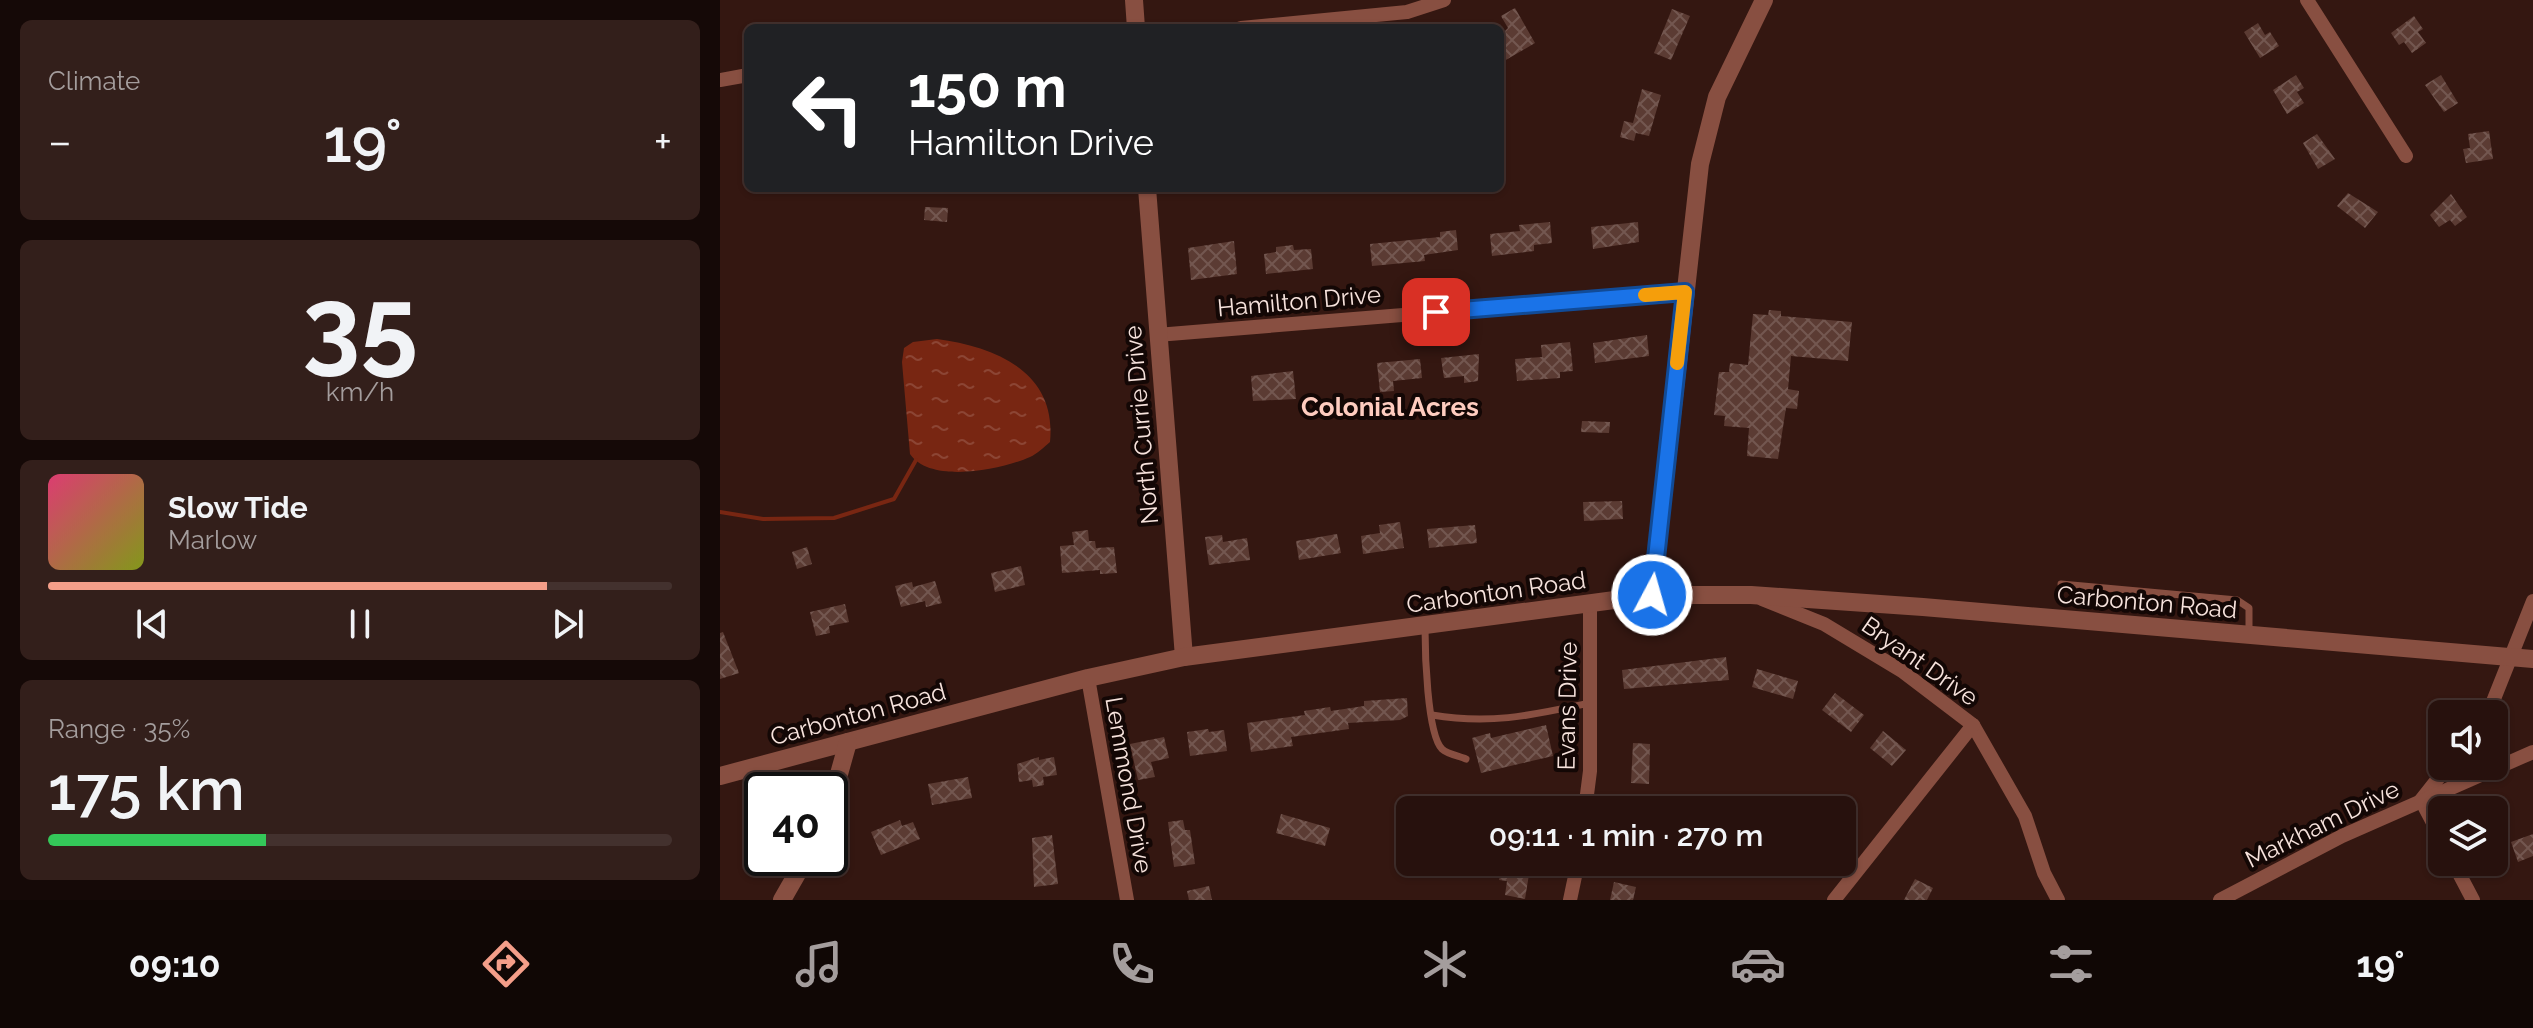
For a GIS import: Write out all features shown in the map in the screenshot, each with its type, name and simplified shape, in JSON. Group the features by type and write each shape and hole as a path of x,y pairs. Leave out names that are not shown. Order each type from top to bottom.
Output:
{"street":[{"path":"1134,0 1136,24"},
{"path":"1282,24 1407,12 1444,0"},
{"path":"1652,595 1700,164 1717,97 1764,0"},
{"path":"2307,0 2406,156"},
{"path":"720,80 744,76"},
{"name":"North Currie Drive","path":"1147,192 1184,657"},
{"name":"Hamilton Drive","path":"1157,335 1685,292"},
{"name":"Carbonton Road","path":"720,776 1088,678 1184,657 1652,595 1751,595 2533,659"},
{"name":"Bryant Drive","path":"1751,595 1824,624 1902,671 1973,725 1989,747 2025,816 2044,873 2058,900"},
{"path":"2494,700 2533,601"},
{"name":"Evans Drive","path":"1586,796 1590,603"},
{"name":"Lemmond Drive","path":"1088,678 1127,900"},
{"path":"1834,900 1973,725"},
{"path":"840,772 848,742"},
{"name":"Markham Drive","path":"2220,900 2342,836 2533,752"},
{"path":"2428,813 2421,800 2437,780"},
{"path":"782,900 796,876"},
{"path":"1570,900 1575,876"},
{"path":"2460,876 2473,900"}],"lane":[{"path":"2061,584 2237,600 2249,608 2249,635"},
{"path":"1425,625 1436,738 1443,750 1466,759"},
{"path":"1432,715 1469,721 1508,720 1590,703"}],"water":[{"path":"937,339 981,349 1018,367 1033,381 1044,398 1050,418 1050,442 1030,457 1017,462 967,472 933,469 910,454 902,362 904,348 913,342"}],"building":[{"path":"1515,8 1535,43 1504,61 1504,32 1508,28 1501,16"},
{"path":"1672,9 1690,16 1671,60 1654,53"},
{"path":"2414,16 2423,29 2418,32 2426,43 2412,53 2404,42 2399,45 2391,33"},
{"path":"2258,23 2265,35 2270,32 2279,46 2260,58 2244,32"},
{"path":"2296,75 2304,88 2297,92 2304,103 2287,114 2273,90"},
{"path":"2441,75 2458,103 2444,112 2425,85"},
{"path":"1642,89 1661,95 1649,136 1636,133 1634,141 1620,137 1624,121 1633,123"},
{"path":"2489,131 2493,159 2466,163 2463,149 2470,148 2468,134"},
{"path":"2317,134 2335,159 2318,169 2303,143"},
{"path":"2348,193 2378,212 2365,228 2337,206"},
{"path":"2451,194 2467,217 2455,226 2450,220 2439,227 2430,215"},
{"path":"925,207 948,208 947,222 924,220"},
{"path":"1550,222 1552,243 1534,245 1534,251 1492,256 1490,234 1520,231 1519,225"},
{"path":"1638,222 1639,242 1593,249 1591,227"},
{"path":"1456,230 1458,250 1424,255 1425,261 1372,266 1370,244 1440,237 1440,232"},
{"path":"1234,241 1237,274 1191,280 1188,248"},
{"path":"1293,245 1294,250 1311,249 1313,269 1266,274 1264,254 1276,252 1276,247"},
{"path":"1769,310 1781,311 1781,316 1852,322 1848,361 1791,356 1788,389 1799,391 1797,409 1786,408 1778,459 1747,456 1749,428 1724,426 1725,416 1714,415 1719,372 1729,372 1730,363 1748,365 1753,314 1768,315"},
{"path":"1647,335 1649,356 1595,363 1593,343"},
{"path":"1570,342 1573,371 1560,372 1560,378 1517,381 1515,359 1542,357 1541,345"},
{"path":"1479,354 1478,381 1464,383 1464,376 1444,378 1441,358"},
{"path":"1420,359 1422,378 1393,381 1394,391 1380,392 1377,363"},
{"path":"1293,371 1296,399 1253,401 1251,376"},
{"path":"1582,421 1610,422 1609,433 1581,432"},
{"path":"1622,501 1623,519 1584,521 1583,502"},
{"path":"1400,522 1404,548 1363,554 1361,536 1380,533 1379,525"},
{"path":"1475,525 1477,543 1429,548 1427,529"},
{"path":"1088,530 1089,541 1095,541 1096,548 1114,547 1117,573 1100,574 1100,570 1062,573 1060,546 1074,545 1072,532"},
{"path":"1337,534 1341,553 1299,560 1296,541"},
{"path":"1222,535 1223,542 1247,538 1250,560 1209,565 1205,537"},
{"path":"807,547 812,564 797,569 792,552"},
{"path":"1021,566 1025,585 995,592 991,573"},
{"path":"935,581 942,603 926,607 925,601 901,607 895,586 912,582 913,587"},
{"path":"845,604 849,622 829,626 830,633 816,636 810,612"},
{"path":"723,632 739,673 720,679 720,633"},
{"path":"1726,657 1729,680 1624,689 1622,670"},
{"path":"1757,669 1798,681 1793,699 1752,687"},
{"path":"1835,693 1864,715 1851,732 1822,710"},
{"path":"1407,698 1408,716 1400,720 1348,723 1349,729 1291,737 1293,746 1251,752 1247,723 1305,715 1304,711 1330,707 1331,711 1364,706 1364,701"},
{"path":"1546,725 1553,756 1481,773 1472,738 1490,733 1491,738"},
{"path":"1208,729 1209,732 1224,730 1227,751 1190,756 1187,732"},
{"path":"1883,731 1906,750 1892,766 1870,748"},
{"path":"1164,737 1169,758 1151,762 1155,777 1138,780 1130,744"},
{"path":"1633,743 1650,744 1649,784 1631,783"},
{"path":"1039,757 1039,760 1054,757 1057,775 1043,777 1044,785 1033,787 1032,780 1019,782 1017,764"},
{"path":"968,777 972,798 932,805 928,784"},
{"path":"1281,814 1330,828 1325,846 1276,833"},
{"path":"900,820 902,826 913,822 920,839 881,855 871,832"},
{"path":"1183,820 1185,830 1190,830 1195,864 1174,867 1168,822"},
{"path":"2533,834 2533,856 2518,862 2511,842"},
{"path":"1052,835 1058,884 1034,887 1032,838"},
{"path":"1500,876 1529,876 1525,899 1505,895 1507,881 1499,880"},
{"path":"1915,879 1933,888 1927,900 1904,900"},
{"path":"1614,882 1636,887 1633,900 1610,900"},
{"path":"1209,886 1212,900 1189,900 1187,891"}],"waterway":[{"path":"720,512 763,519 834,518 894,499 916,460"}],"slow traffic":[{"path":"1645,295 1685,292 1677,363"}],"district":[{"name":"Colonial Acres","path":"1390,407"}],"route":[{"path":"1436,312 1685,292 1652,595"}]}
